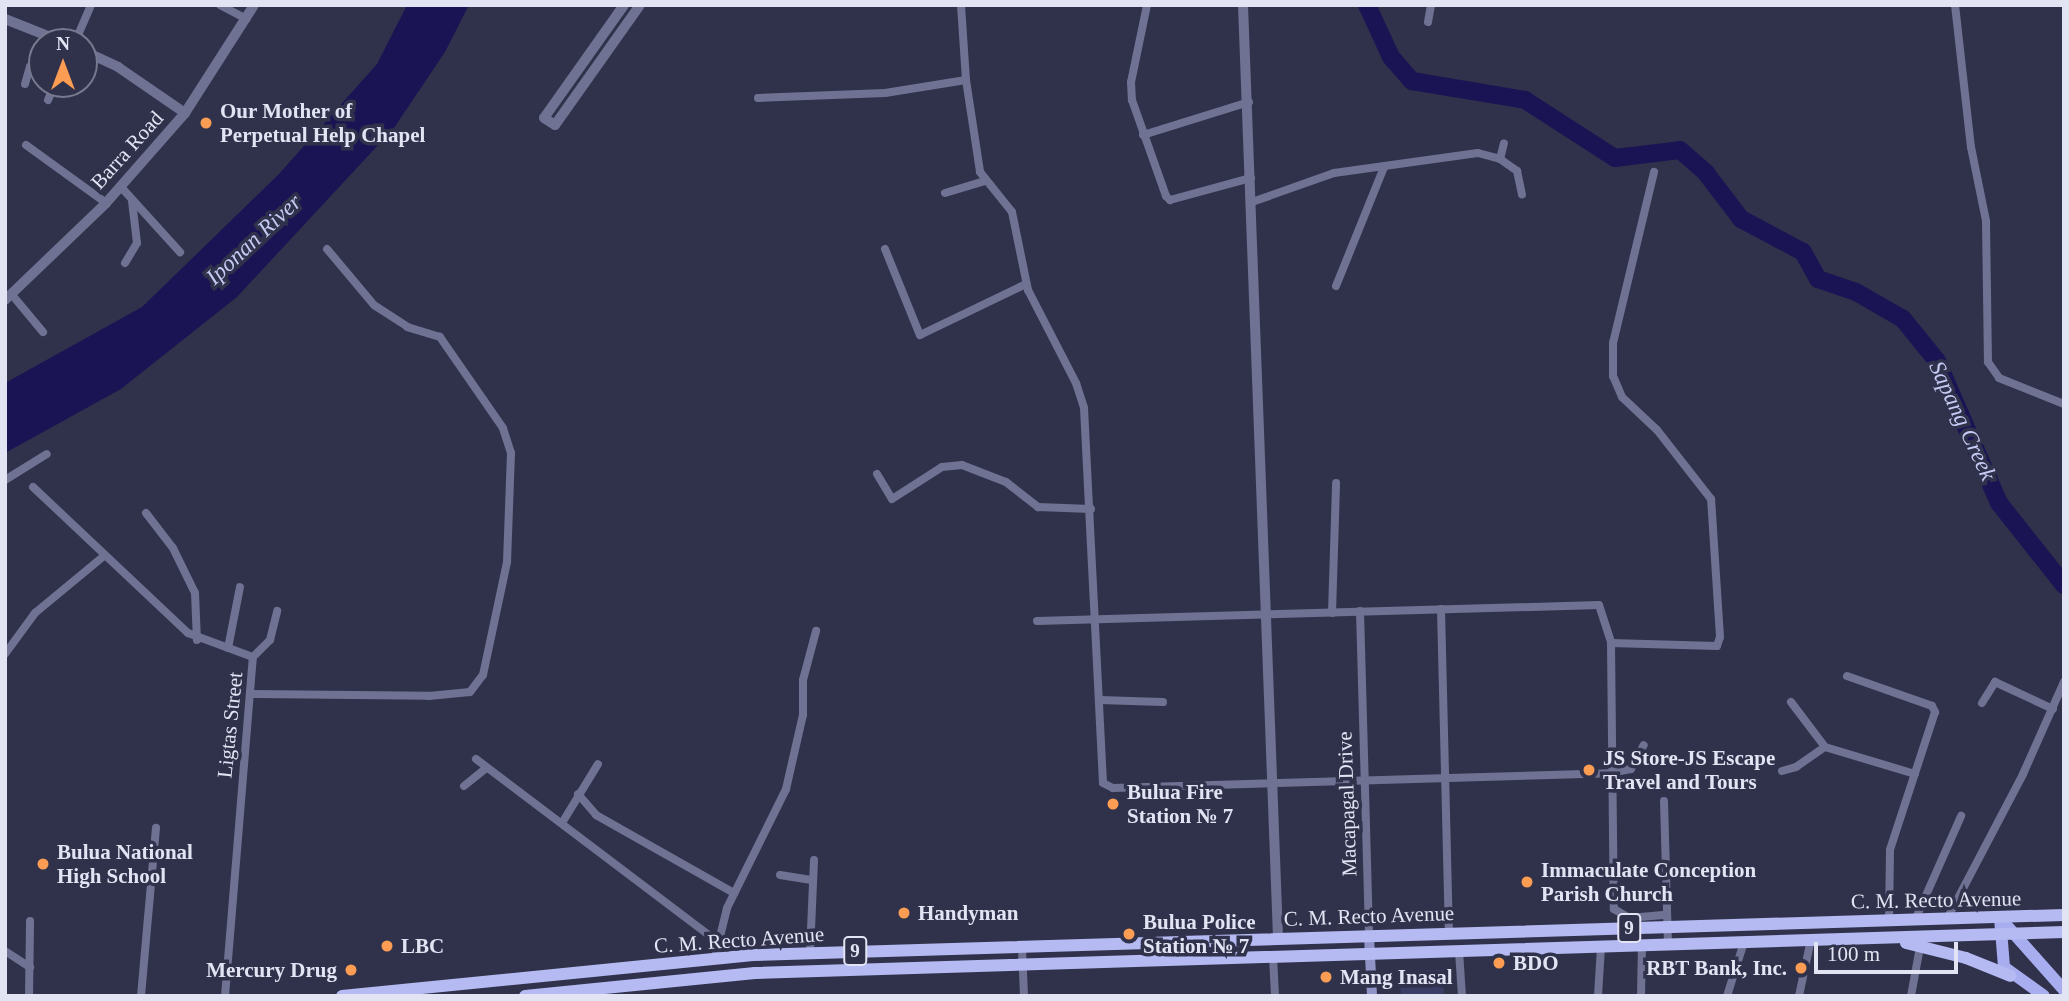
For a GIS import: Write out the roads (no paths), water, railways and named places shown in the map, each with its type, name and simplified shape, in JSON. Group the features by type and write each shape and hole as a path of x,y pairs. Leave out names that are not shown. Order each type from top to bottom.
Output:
{"highway":[{"name":"C. M. Recto Avenue","path":"342,996 576,975 715,957 810,952 1022,948 1588,929 1667,921 1889,921 2064,915"},
{"path":"1588,929 1595,947"},
{"name":"C. M. Recto Avenue","path":"525,996 581,994 755,973 2064,932"},
{"path":"1892,939 2011,976"}],"main road":[{"path":"2000,918 2008,934 2064,989"},
{"path":"2008,934 2001,960 2011,976 2044,996"},
{"name":"Macapagal Drive","path":"1369,936 1372,996"}],"street":[{"path":"81,28 91,5"},
{"path":"220,5 246,19"},
{"name":"Barra Road","path":"9,298 106,203 185,113 254,5"},
{"path":"624,5 544,118 555,125 640,5"},
{"path":"961,5 966,80 977,162 985,181 1012,212 1026,284 1084,408 1097,620 1103,783 1107,786 1272,783 1366,777 1448,778 1610,773 1631,769 1644,745"},
{"path":"1147,5 1131,82 1134,111 1170,200 1251,178"},
{"path":"1243,5 1252,202 1252,332 1278,938"},
{"path":"1428,22 1431,5"},
{"path":"1955,5 1971,147 1986,221 1988,362 1999,378 2064,404"},
{"path":"5,19 28,28"},
{"path":"98,58 118,67 185,113"},
{"path":"25,84 28,74"},
{"path":"758,98 885,93 966,80"},
{"path":"1143,135 1249,102"},
{"path":"1500,159 1504,143"},
{"path":"26,145 106,203"},
{"path":"1252,202 1334,173 1467,154 1500,159 1517,172 1522,194"},
{"path":"1336,286 1384,167"},
{"path":"1611,643 1717,646 1720,637 1711,499 1657,430 1622,397 1613,376 1613,343 1654,172"},
{"path":"945,193 985,181"},
{"path":"121,187 180,252"},
{"path":"125,262 137,243 132,201"},
{"path":"252,694 429,696 470,692 483,675 507,562 511,453 503,428 439,337 408,327 374,305 327,249"},
{"path":"885,249 920,335 1026,284"},
{"path":"9,298 43,331"},
{"path":"5,480 47,454"},
{"path":"877,474 892,499 942,467 962,465 1006,482 1038,507 1091,509"},
{"path":"1332,613 1336,483"},
{"name":"Ligtas Street","path":"33,487 197,640 253,657 225,996"},
{"path":"146,513 173,548 195,593 197,640"},
{"path":"5,654 35,613 104,556"},
{"path":"228,648 240,587"},
{"path":"1037,621 1599,605 1611,643 1610,773 1614,909 1622,917 1667,921"},
{"path":"1441,609 1448,778 1448,933"},
{"path":"253,657 270,640 276,611"},
{"name":"Macapagal Drive","path":"1360,611 1369,936"},
{"path":"715,957 717,941 734,892 786,789 803,715 803,680 816,631"},
{"path":"1847,676 1934,708 1890,850 1889,921"},
{"path":"1982,703 1995,682 2053,709"},
{"path":"1947,919 2064,682"},
{"path":"1099,700 1163,702"},
{"path":"1791,702 1825,747 1915,774"},
{"path":"1783,771 1796,767 1825,747"},
{"path":"476,760 717,941"},
{"path":"562,823 598,764"},
{"path":"464,786 486,768"},
{"path":"578,794 596,815 734,892"},
{"path":"1664,801 1668,945"},
{"path":"1915,920 1961,816"},
{"path":"141,996 156,828"},
{"path":"810,952 814,860"},
{"path":"780,875 812,880"},
{"path":"29,996 30,921"},
{"path":"1799,996 1811,939"},
{"path":"1727,996 1744,942"},
{"path":"1641,996 1642,946"},
{"path":"1595,947 1598,996"},
{"path":"1911,996 1920,947"},
{"path":"1022,948 1024,996"},
{"path":"5,951 30,967"},
{"path":"1459,951 1462,996"},
{"path":"1273,956 1275,996"},
{"path":"576,975 581,994"}],"water":[{"name":"Iponan River","path":"407,5 469,5 445,52 394,128 237,297 121,389 5,453 5,383 142,307 278,175 377,64"}],"waterway":[{"name":"Sapang Creek","path":"1367,5 1391,57 1412,81 1525,100 1615,158 1680,150 1706,173 1741,219 1803,252 1818,279 1856,292 1903,319 1937,361 1999,503 2064,585"}],"place":[{"name":"Our Mother of Perpetual Help Chapel","path":"206,123"},
{"name":"JS Store-JS Escape Travel and Tours","path":"1589,770"},
{"name":"Bulua Fire Station № 7","path":"1113,804"},
{"name":"Bulua National High School","path":"43,864"},
{"name":"Immaculate Conception Parish Church","path":"1527,882"},
{"name":"Handyman","path":"904,913"},
{"name":"Bulua Police Station № 7","path":"1129,934"},
{"name":"LBC","path":"387,946"},
{"name":"BDO","path":"1499,963"},
{"name":"RBT Bank, Inc.","path":"1801,968"},
{"name":"Mercury Drug","path":"351,970"},
{"name":"Mang Inasal","path":"1326,977"}]}
